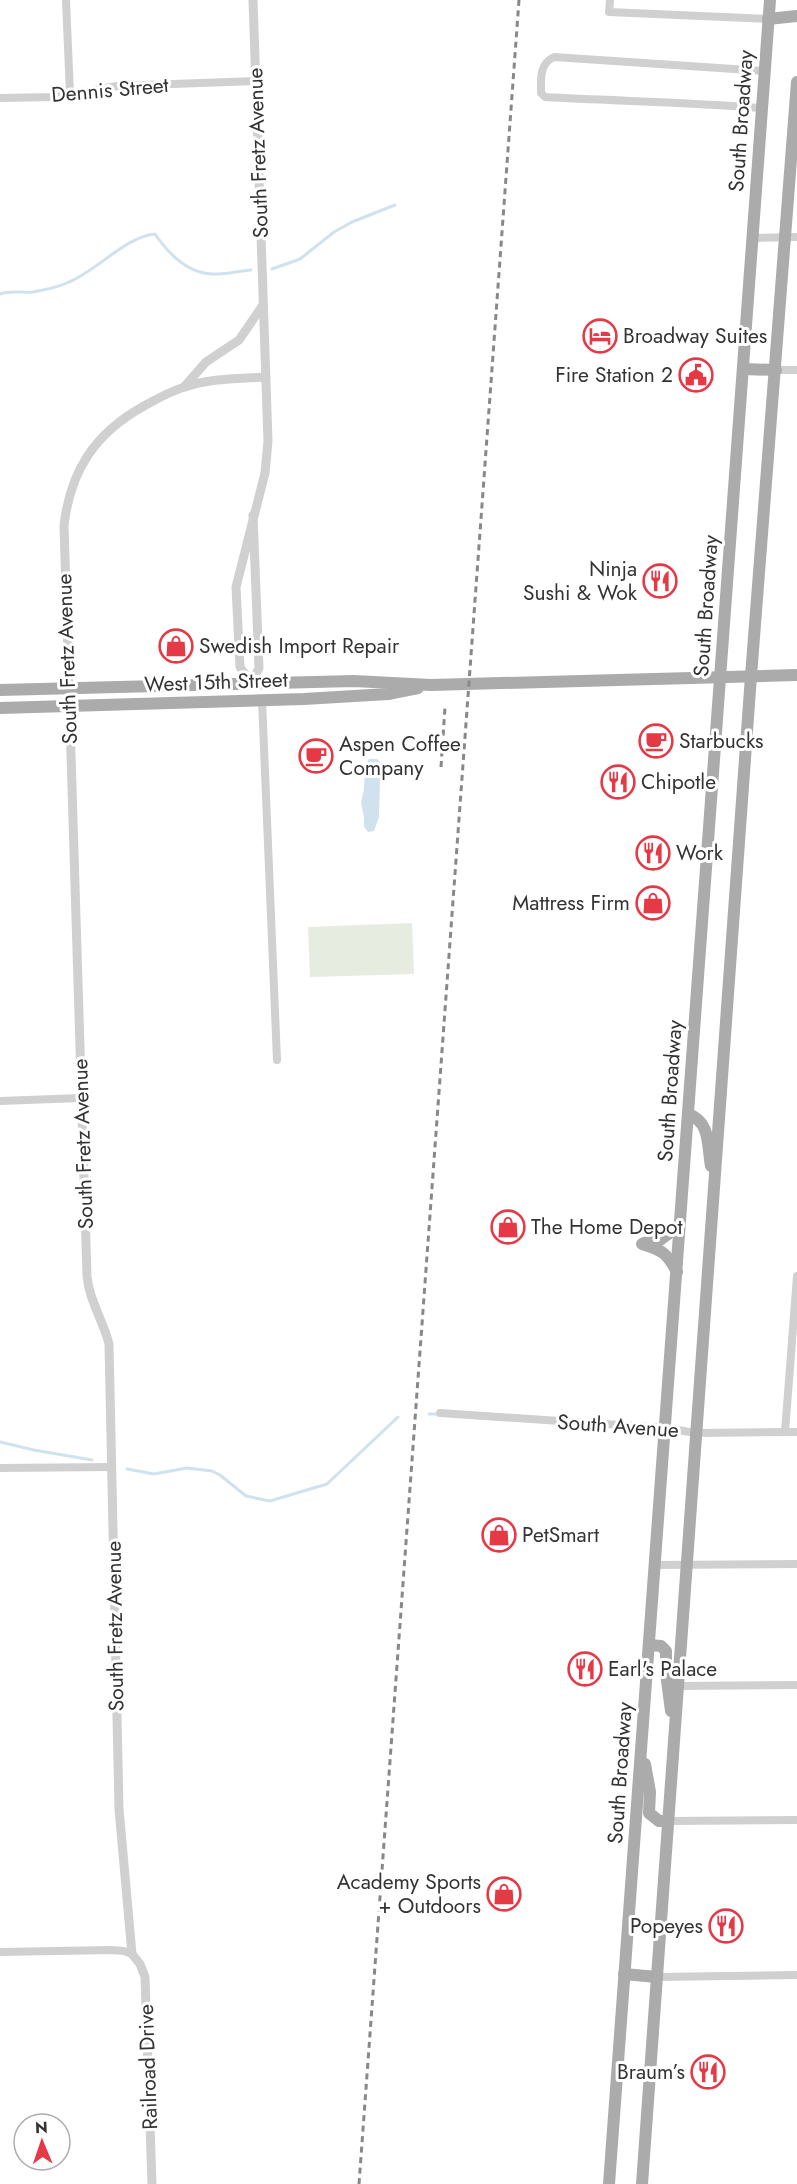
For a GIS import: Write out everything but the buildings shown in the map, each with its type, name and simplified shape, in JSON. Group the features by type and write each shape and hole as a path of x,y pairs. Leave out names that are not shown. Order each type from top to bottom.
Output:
{"main road":[{"name":"South Broadway","path":"609,2184 770,0"},
{"path":"768,20 797,16"},
{"path":"642,2184 752,676 776,370 791,237 797,82"},
{"path":"743,369 776,370"},
{"name":"West 15th Street","path":"0,690 354,681 431,685 797,675"},
{"path":"251,683 262,700"},
{"name":"West 15th Street","path":"0,708 388,694 431,685"},
{"path":"688,1113 701,1120 705,1126 714,1184"},
{"path":"677,1272 669,1256 642,1244 660,1240 680,1225"},
{"path":"649,1645 661,1646 666,1651 666,1673 674,1738"},
{"path":"642,1745 650,1792 649,1813 659,1821 668,1821"},
{"path":"624,1974 657,1977"}],"street":[{"path":"66,0 70,94"},
{"name":"South Fretz Avenue","path":"253,0 268,446 265,473 253,515 236,587 240,667 251,683 259,668 253,515"},
{"path":"609,0 609,12 768,20"},
{"path":"761,108 544,96 541,93 542,70 548,60 554,57 764,71"},
{"name":"Dennis Street","path":"0,98 55,96 117,86 256,81"},
{"path":"752,238 791,237"},
{"name":"South Fretz Avenue","path":"184,387 206,362 239,340 263,305"},
{"path":"776,370 797,370"},
{"name":"South Fretz Avenue","path":"132,1954 119,1809 109,1344 101,1316 91,1299 87,1276 64,526 72,484 93,448 106,432 127,415 161,396 184,387 210,381 266,377"},
{"path":"262,700 277,1060"},
{"path":"0,1101 81,1098"},
{"path":"784,1432 797,1276"},
{"name":"South Avenue","path":"440,1413 696,1432 797,1432"},
{"path":"0,1468 112,1467"},
{"path":"654,1565 797,1564"},
{"path":"678,1686 797,1685"},
{"path":"668,1821 797,1820"},
{"path":"0,1952 111,1950 132,1954"},
{"name":"Railroad Drive","path":"132,1954 140,1964 145,1977 152,2184"},
{"path":"657,1977 797,1976"}],"shaded area":[{"path":"412,923 414,974 310,977 308,927"}],"water":[{"path":"369,759 377,759 382,770 379,817 374,831 368,832 364,827 361,803 365,765"}],"waterway":[{"path":"272,269 300,259 334,232 352,222 395,205"},
{"path":"0,294 33,292 65,284 80,277 122,247 144,236 155,234 172,255 194,270 217,274 251,270"},
{"path":"429,1414 439,1414"},
{"path":"127,1469 154,1474 187,1468 212,1471 246,1496 270,1501 327,1484 398,1417"},
{"path":"0,1442 92,1460"}],"railway":[{"path":"359,2184 519,0"},
{"path":"441,767 445,707"}],"place":[{"name":"Broadway Suites","path":"600,336"},
{"name":"Fire Station 2","path":"696,375"},
{"name":"Ninja Sushi & Wok","path":"660,581"},
{"name":"Swedish Import Repair","path":"176,646"},
{"name":"Starbucks","path":"656,741"},
{"name":"Aspen Coffee Company","path":"316,756"},
{"name":"Chipotle","path":"618,782"},
{"name":"Work","path":"653,853"},
{"name":"Mattress Firm","path":"653,903"},
{"name":"The Home Depot","path":"508,1227"},
{"name":"PetSmart","path":"499,1535"},
{"name":"Earl's Palace","path":"585,1669"},
{"name":"Academy Sports + Outdoors","path":"504,1894"},
{"name":"Popeyes","path":"726,1926"},
{"name":"Braum’s","path":"708,2072"}]}
